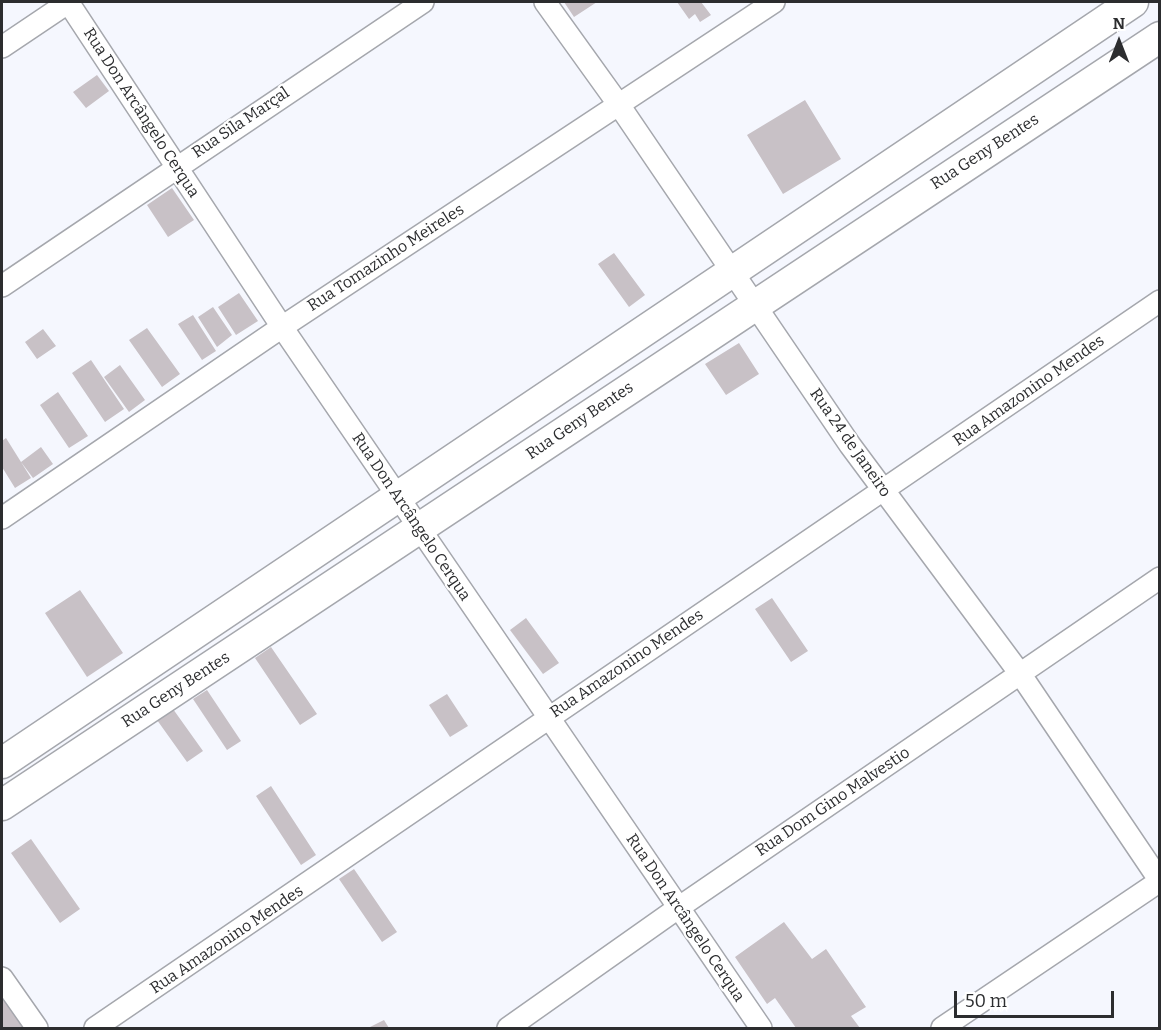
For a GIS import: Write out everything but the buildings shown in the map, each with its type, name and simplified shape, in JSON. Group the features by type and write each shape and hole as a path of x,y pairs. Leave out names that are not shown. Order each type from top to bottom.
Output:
{"street":[{"name":"Rua Don Arcângelo Cerqua","path":"68,2 282,327 398,494 760,1029"},
{"path":"2,47 68,2"},
{"name":"Rua Sila Marçal","path":"2,286 423,2"},
{"name":"Rua 24 de Janeiro","path":"544,2 619,105 884,490 1021,675 1159,881"},
{"name":"Rua Tomazinho Meireles","path":"2,518 282,327 774,2"},
{"path":"2,763 398,494 1133,2"},
{"name":"Rua Geny Bentes","path":"2,805 420,529 755,303 1160,37"},
{"name":"Rua Amazonino Mendes","path":"95,1029 274,909 547,717 1160,301"},
{"name":"Rua Dom Gino Malvestio","path":"508,1029 678,908 1160,578"},
{"path":"942,1029 1159,881"},
{"path":"2,978 37,1029"}]}
